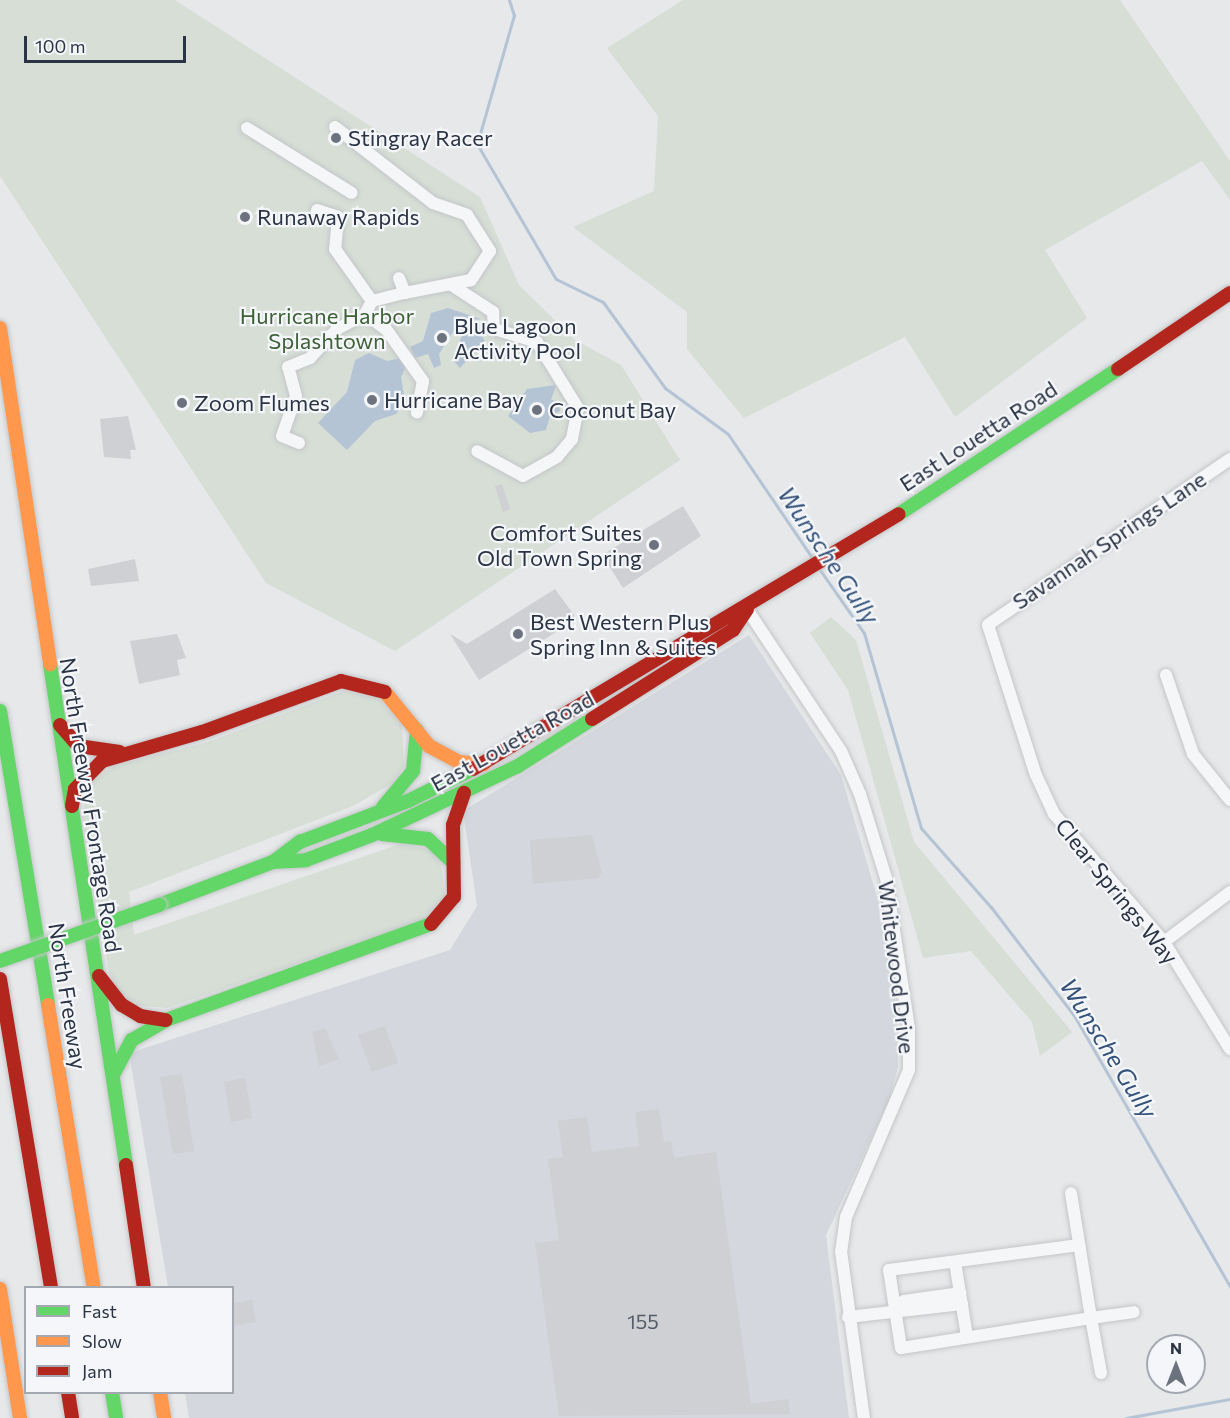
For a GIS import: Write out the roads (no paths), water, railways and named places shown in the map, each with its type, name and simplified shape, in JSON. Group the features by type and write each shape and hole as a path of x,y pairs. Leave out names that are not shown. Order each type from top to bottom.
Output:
{"main road":[{"name":"East Louetta Road","path":"0,961 273,862 300,842 375,814 484,764 562,720 722,615 747,609 833,553 982,462 1230,293"},
{"name":"North Freeway Frontage Road","path":"0,328 71,814 144,1286"},
{"name":"East Louetta Road","path":"273,862 306,860 372,835 464,793 553,746 733,630 747,609"},
{"path":"71,814 75,789 88,771 128,752 201,732 341,681 390,693 417,730 445,758 484,764"},
{"name":"North Freeway","path":"0,711 94,1286"},
{"path":"57,719 78,746 128,752"},
{"path":"553,746 562,720"},
{"path":"375,814 413,771 417,730"},
{"path":"112,1076 132,1040 166,1020 425,929 450,908 456,884 453,825 464,793"},
{"path":"372,835 411,833 428,838 454,863"},
{"path":"95,969 122,1005 140,1016 166,1020"},
{"path":"0,979 51,1286"},
{"path":"0,1289 20,1418"},
{"path":"68,1394 72,1418"},
{"path":"112,1394 116,1418"},
{"path":"160,1394 164,1418"}],"street":[{"path":"299,443 282,436 293,408 296,385 290,364 304,360 337,329 365,314 372,301 405,293 453,286 471,280 489,259 467,215 433,203 334,127"},
{"path":"247,129 352,193"},
{"path":"318,210 338,217 336,249 372,301"},
{"path":"399,278 405,293"},
{"path":"453,286 493,317 494,329 537,342 548,366 574,394 577,427 557,457 524,476 477,452"},
{"path":"365,314 404,352 423,381 417,412"},
{"name":"Savannah Springs Lane","path":"989,622 1230,459"},
{"name":"Whitewood Drive","path":"747,609 841,751 860,794 886,878 909,1028 909,1070 846,1217 841,1251 848,1317 864,1418"},
{"name":"Clear Springs Way","path":"989,622 1049,805 1074,842 1164,942 1230,1049"},
{"path":"1166,675 1193,754 1230,800"},
{"path":"1164,942 1230,892"},
{"path":"1071,1193 1101,1373"},
{"path":"1079,1245 955,1266 889,1270 900,1348 1134,1312"},
{"path":"955,1266 967,1337"},
{"path":"848,1317 961,1299"}],"water":[{"name":"Blue Lagoon Activity Pool","path":"448,308 481,319 460,321 439,354 441,365 434,368 428,354 415,358 410,347 423,341 431,313"},
{"path":"464,331 478,331 485,341 460,368 452,359"},
{"name":"Hurricane Bay","path":"369,353 387,361 401,358 407,365 401,377 405,402 396,414 375,421 347,450 318,423 347,392 355,360"},
{"name":"Coconut Bay","path":"556,385 551,400 558,401 560,411 550,416 546,430 530,433 508,416 527,389"}],"waterway":[{"name":"Wunsche Gully","path":"509,0 514,15 477,144 556,279 603,302 665,388 728,434 813,559"},
{"name":"Wunsche Gully","path":"820,570 864,633 921,828 991,907 1075,1017 1230,1287"},
{"path":"1126,1418 1230,1399"}],"place":[{"name":"Stingray Racer","path":"336,138"},
{"name":"Runaway Rapids","path":"245,217"},
{"name":"Blue Lagoon Activity Pool","path":"442,338"},
{"name":"Hurricane Bay","path":"372,400"},
{"name":"Zoom Flumes","path":"182,403"},
{"name":"Coconut Bay","path":"537,410"},
{"name":"Comfort Suites Old Town Spring","path":"654,545"},
{"name":"Best Western Plus Spring Inn & Suites","path":"518,634"}],"park label":[{"name":"Hurricane Harbor Splashtown","path":"327,328"}]}
